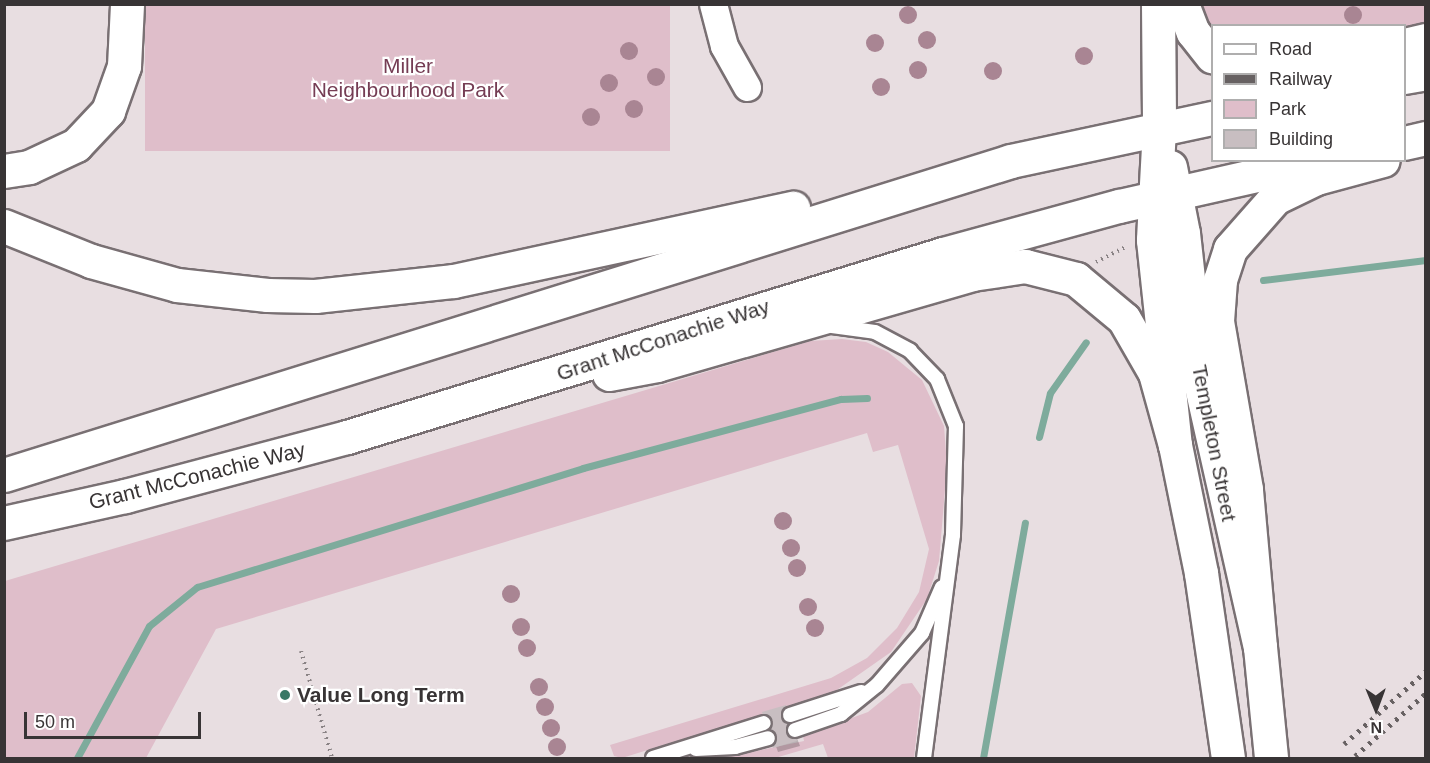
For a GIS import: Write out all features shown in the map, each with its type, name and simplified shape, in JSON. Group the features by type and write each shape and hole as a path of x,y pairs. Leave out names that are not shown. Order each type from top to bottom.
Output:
{"main road":[{"path":"4,171 29,167 76,145 108,111 124,66 127,4"},
{"name":"Templeton Street","path":"1158,4 1160,128 1165,196 1199,377 1260,646 1271,759"},
{"path":"1182,4 1193,32 1211,55"},
{"path":"1406,45 1425,40"},
{"path":"1406,77 1425,73"},
{"path":"4,226 91,261 177,285 267,295 315,296 454,281 1211,118"},
{"path":"1406,143 1425,138"},
{"path":"1406,156 1425,152"},
{"path":"4,475 1011,161"},
{"name":"Grant McConachie Way","path":"4,523 125,496 489,396 650,342 943,254 1165,196 1314,162"},
{"path":"1260,646 1246,489 1217,321 1220,280 1230,249 1275,198 1316,178 1376,162"},
{"name":"Templeton Street","path":"1165,196 1153,240 1175,445 1201,573 1228,759"},
{"path":"489,396 657,364 972,274 1025,266 1062,273 1100,296 1135,333 1155,373 1175,445"},
{"path":"4,537 125,496"}],"street":[{"path":"713,4 724,46 747,87"}],"lane":[{"path":"781,329 836,326 875,332 910,351 937,379 952,409 958,448 948,571 924,759"},
{"path":"795,730 841,714 877,685 922,633 948,571"},
{"path":"790,715 851,697 877,685"},
{"path":"653,759 764,723"},
{"path":"682,750 735,747 768,738"}],"path":[{"path":"1091,264 1129,245"},
{"path":"301,651 332,759"}],"green space":[{"name":"Miller Neighbourhood Park","path":"145,5 670,5 670,151 145,151"},
{"path":"1203,5 1425,5 1425,26 1406,30 1406,24 1211,24 1211,30 1206,23"},
{"path":"842,339 866,342 888,352 922,380 944,426 947,466 939,561 927,599 891,652 834,692 622,758 614,756 610,745 831,678 867,658 897,628 919,592 929,549 898,445 873,452 867,433 216,629 146,758 5,758 5,581 810,341"},
{"path":"912,683 921,696 914,758 828,758 823,744 775,758 722,758 804,741 803,736 868,712 902,684"}],"building":[{"path":"786,705 797,741 773,748 762,712"}],"waterway":[{"path":"1263,280 1426,260"},
{"path":"1039,437 1050,393 1086,342"},
{"path":"77,758 149,626 197,587 583,468 841,399 867,398"},
{"path":"983,758 1025,523"}],"railway":[{"path":"1344,744 1426,671"},
{"path":"1355,756 1426,693"}],"place":[{"name":"Value Long Term","path":"285,695"}]}
